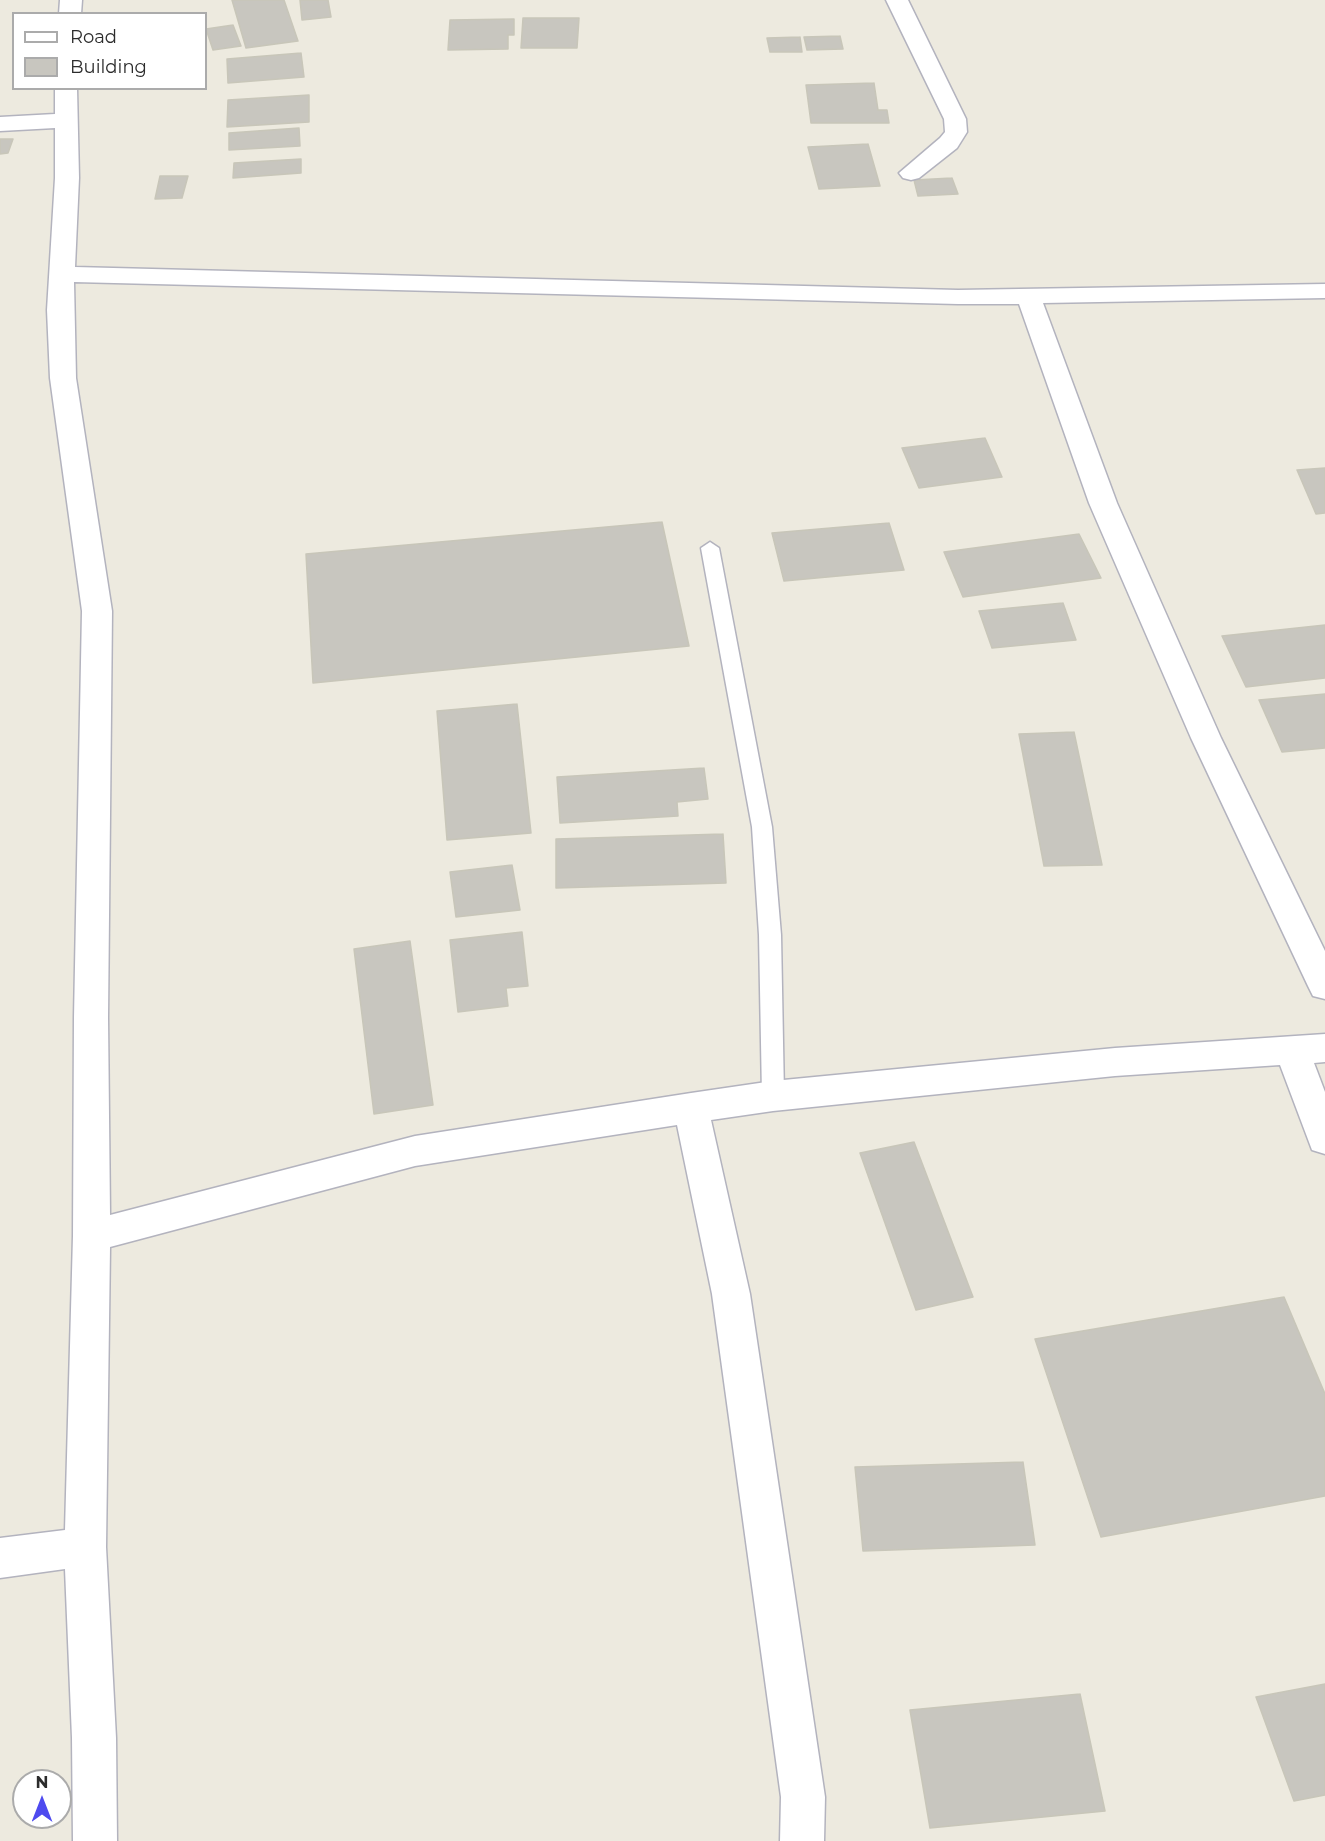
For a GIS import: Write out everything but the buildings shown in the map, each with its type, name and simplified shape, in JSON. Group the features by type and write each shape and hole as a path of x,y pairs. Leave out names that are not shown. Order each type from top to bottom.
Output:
{"street":[{"path":"897,0 955,119 956,132 950,143 912,173"},
{"path":"0,124 66,104 67,178 60,310 63,378 97,611 91,1017 92,1236 85,1547 94,1738 95,1841"},
{"path":"62,274 934,296 1325,291"},
{"path":"1028,295 1102,503 1206,738 1325,986"},
{"path":"92,1236 416,1151 773,1096 1115,1062 1308,1050 1325,1140"},
{"path":"691,1108 731,1294 803,1797 802,1841"},
{"path":"0,1558 85,1547"}],"lane":[{"path":"710,548 762,827 770,935 773,1096"}]}
